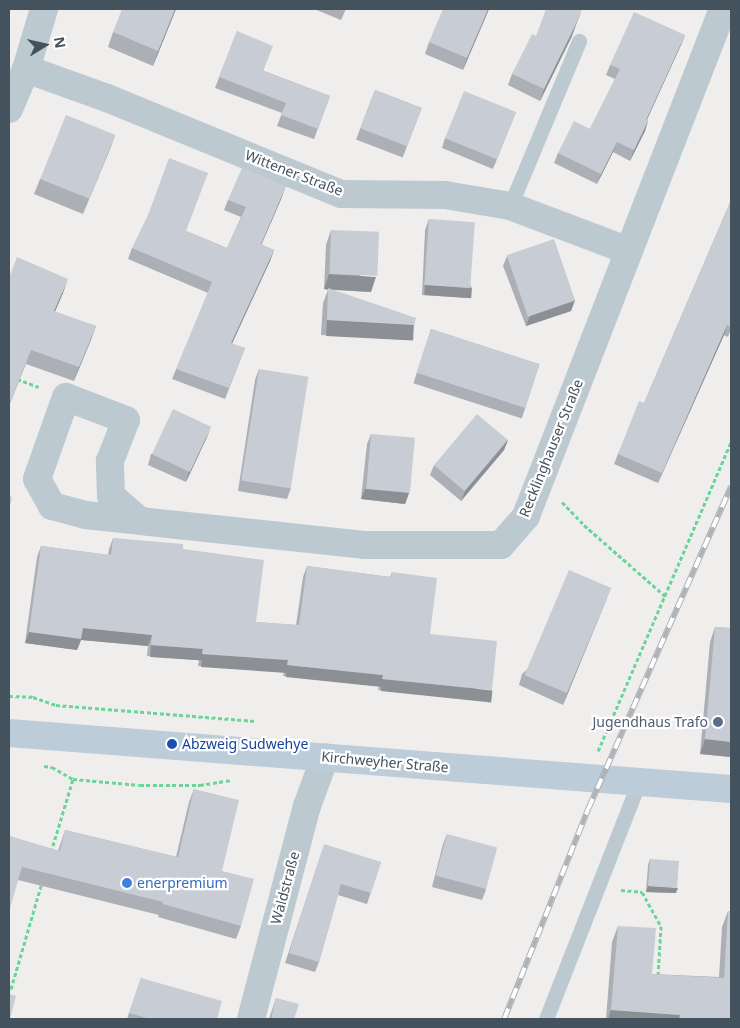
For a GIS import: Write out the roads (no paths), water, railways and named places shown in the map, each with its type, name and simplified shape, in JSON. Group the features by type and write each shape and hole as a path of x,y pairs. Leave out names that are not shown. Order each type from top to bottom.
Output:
{"main road":[{"name":"Kirchweyher Straße","path":"9,733 731,789"}],"street":[{"path":"9,109 26,69 44,9"},
{"name":"Recklinghauser Straße","path":"140,521 112,496 110,460 126,420 66,397 37,479 52,506 85,515 140,521 364,545 501,546 526,516 723,9"},
{"name":"Wittener Straße","path":"26,69 107,98 341,194 445,195 510,206 546,218 629,251"},
{"name":"Waldstraße","path":"251,1019 307,806 325,757"}],"lane":[{"path":"510,206 579,41"},
{"path":"546,1019 639,782"}],"railway":[{"path":"504,1019 588,809 731,486"}],"place":[{"name":"Jugendhaus Trafo","path":"718,722"},
{"name":"Abzweig Sudwehye","path":"172,744"},
{"name":"enerpremium","path":"127,883"}]}
